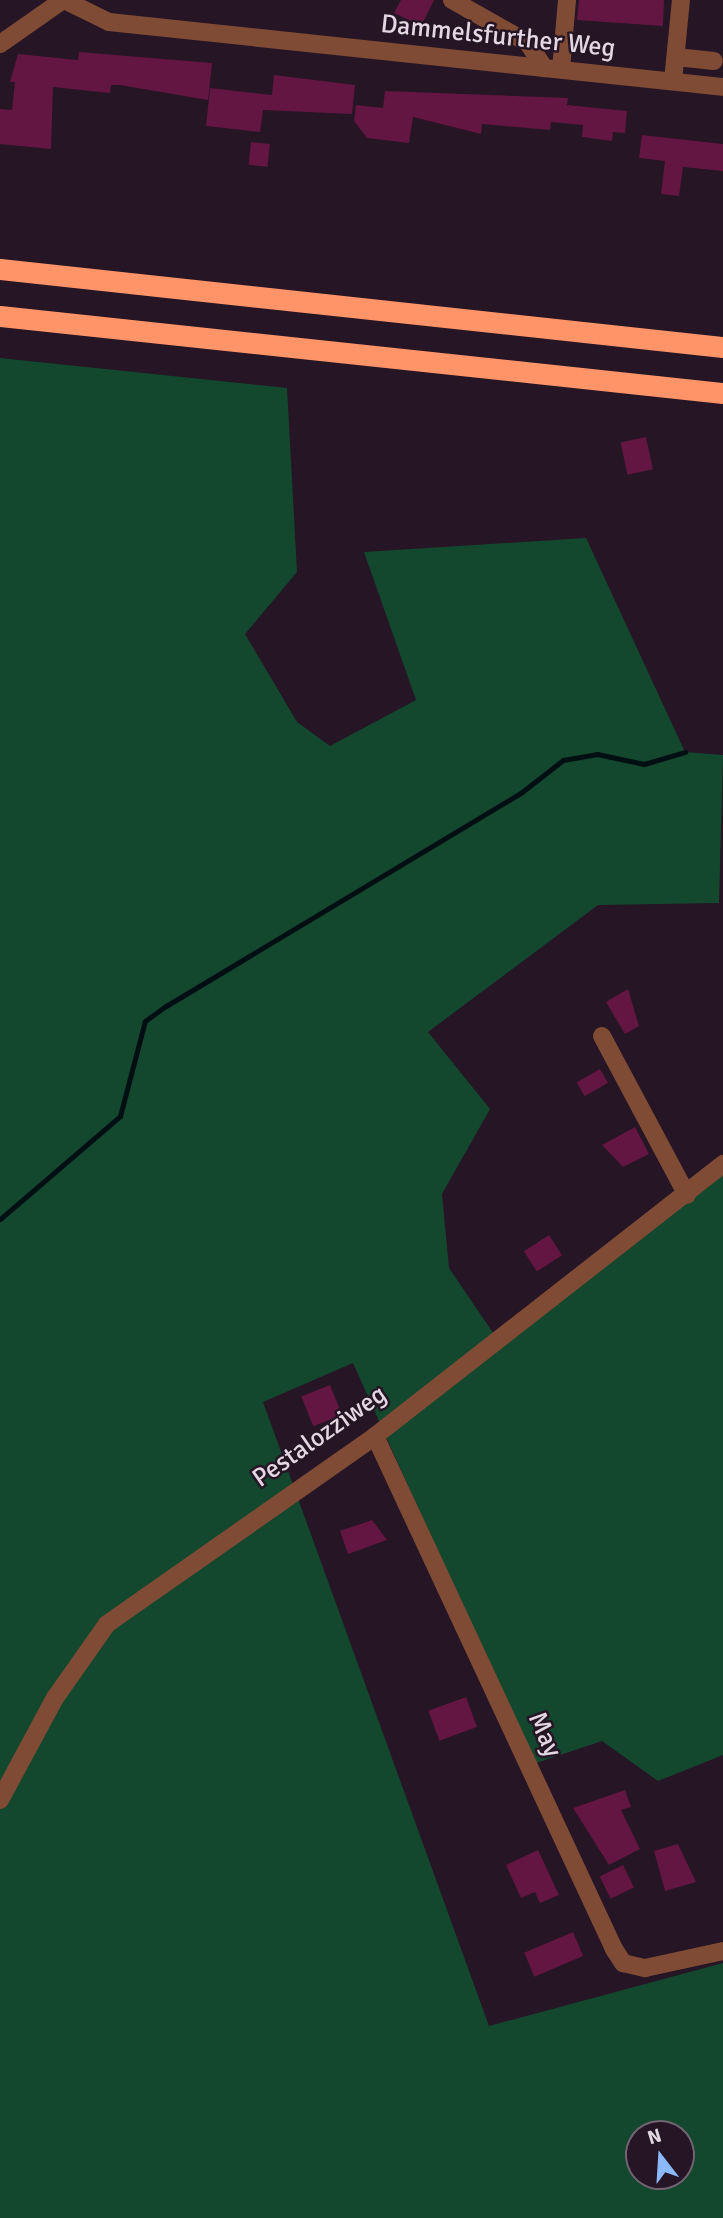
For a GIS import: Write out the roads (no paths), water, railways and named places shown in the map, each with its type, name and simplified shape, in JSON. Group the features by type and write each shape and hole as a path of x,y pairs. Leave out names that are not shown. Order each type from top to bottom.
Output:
{"highway":[{"path":"0,269 723,347"},
{"path":"0,316 723,393"}],"street":[{"name":"Dammelsfurther Weg","path":"0,44 64,0 109,22 723,86"},
{"path":"452,0 528,43 552,69"},
{"path":"552,69 567,0"},
{"path":"668,81 670,0"},
{"path":"668,81 676,57 681,0"},
{"path":"676,57 714,61"},
{"path":"601,1036 687,1195"},
{"name":"Pestalozziweg","path":"0,1800 55,1698 107,1624 375,1436 687,1195 723,1164"},
{"name":"May","path":"375,1436 614,1949 623,1963 645,1968 723,1951"}],"waterway":[{"path":"0,1219 120,1116 145,1021 166,1006 522,792 563,760 597,754 644,764 685,752"}]}
